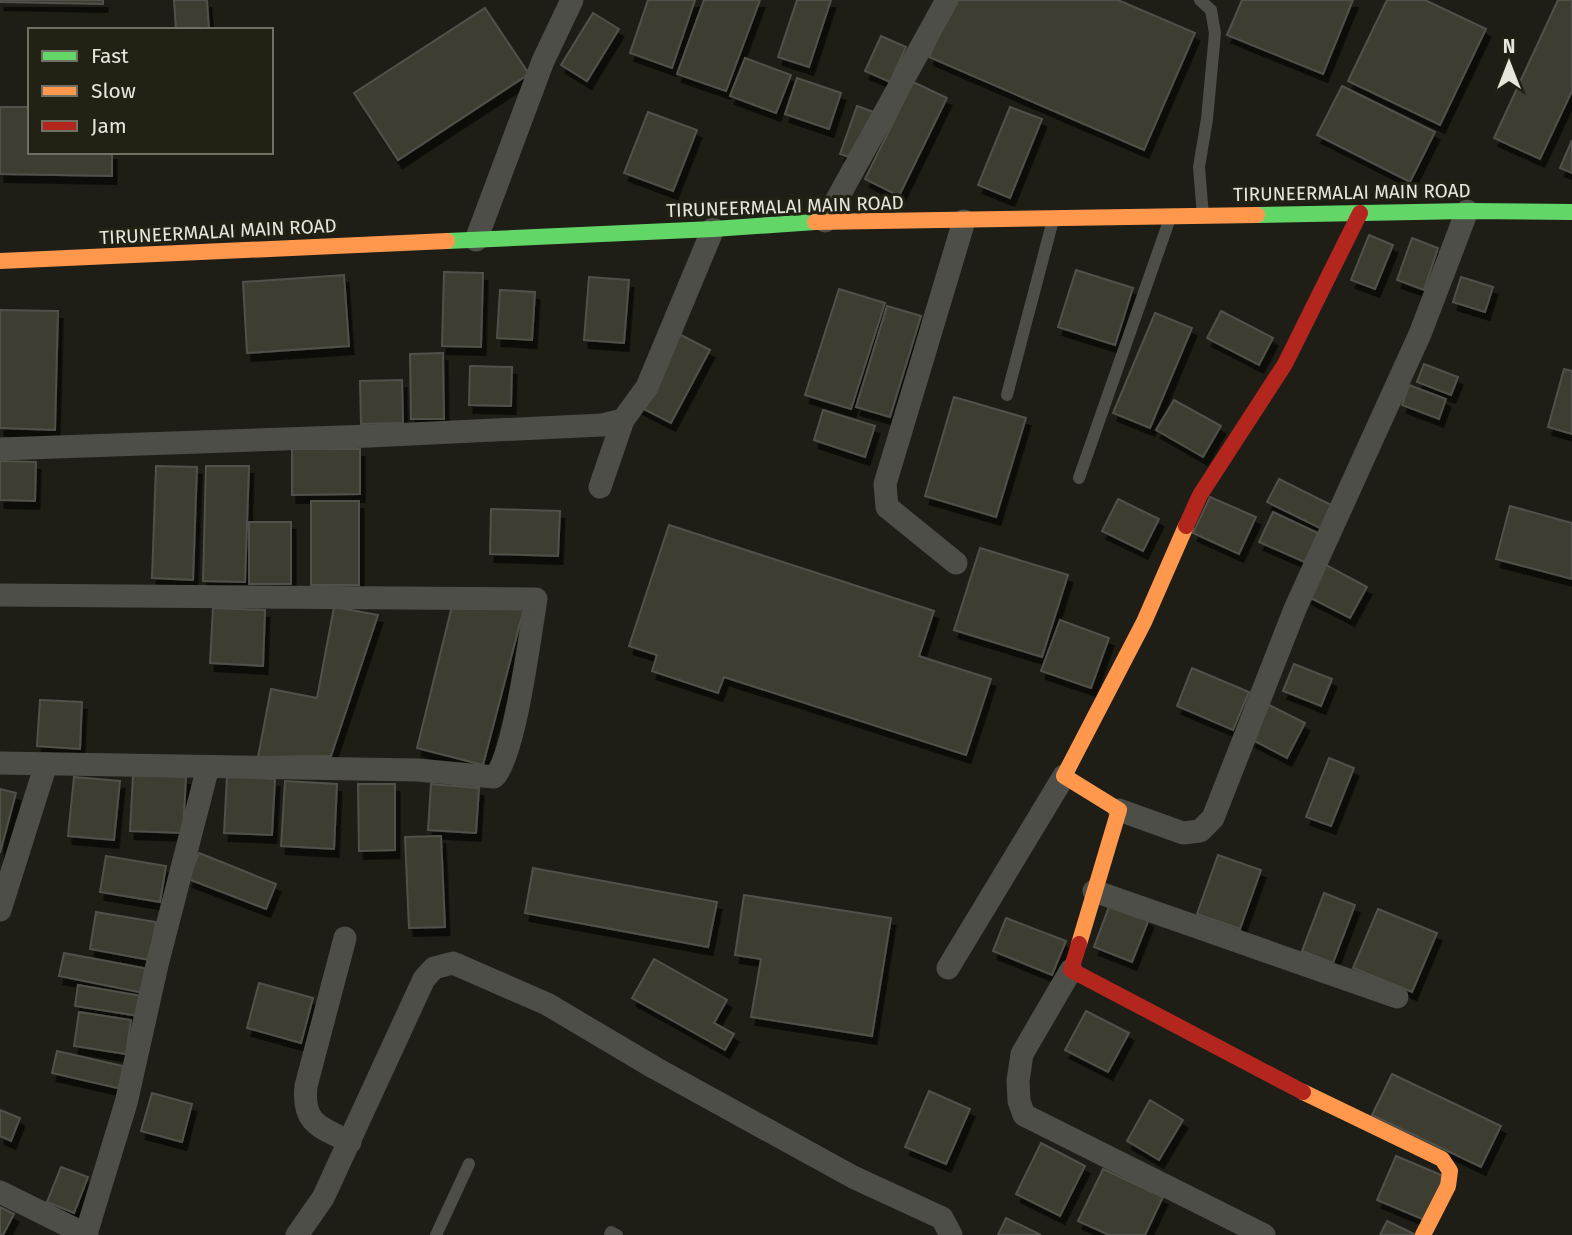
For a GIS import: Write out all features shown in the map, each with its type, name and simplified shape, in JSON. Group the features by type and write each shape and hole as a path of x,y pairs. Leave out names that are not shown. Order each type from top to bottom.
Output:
{"main road":[{"name":"TIRUNEERMALAI MAIN ROAD","path":"0,261 713,229 825,221 1053,220 1467,211 1572,212"},
{"path":"1360,213 1285,364 1200,495 1144,622 1064,776 1119,810 1071,970 1319,1101 1442,1159 1450,1171 1448,1186 1423,1235"}],"street":[{"path":"476,240 543,61 572,0"},
{"path":"825,221 947,0"},
{"path":"1119,810 1183,833 1200,831 1213,818 1295,609 1420,334 1467,211"},
{"path":"956,563 887,507 885,484 964,221"},
{"path":"600,487 623,420 647,387 713,229"},
{"path":"0,449 602,425 623,420"},
{"path":"0,594 536,599 511,738 505,761 494,777 417,770 0,763"},
{"path":"0,910 46,764"},
{"path":"0,1192 86,1235 126,1103 157,965 208,767"},
{"path":"948,968 1064,776"},
{"path":"1094,891 1397,997"},
{"path":"345,938 304,1102 309,1117 316,1125 350,1142"},
{"path":"297,1235 323,1198 428,972 453,963 547,1004 655,1068 853,1177 942,1219 951,1235"},
{"path":"1071,970 1022,1054 1018,1081 1019,1101 1024,1115 1264,1235"}],"lane":[{"path":"1200,0 1211,10 1215,33 1207,119 1199,166 1203,216"},
{"path":"1080,478 1170,217"},
{"path":"1007,396 1053,220"},
{"path":"436,1235 469,1164"},
{"path":"610,1235 611,1232 617,1235"}],"building":[{"path":"103,0 103,4 0,2"},
{"path":"174,0 207,0 209,28 176,28"},
{"path":"648,0 695,0 672,68 630,53"},
{"path":"704,0 760,0 726,91 677,74"},
{"path":"797,0 831,0 809,67 778,57"},
{"path":"954,0 1118,0 1195,33 1144,150 929,57"},
{"path":"1242,0 1353,0 1323,74 1227,35"},
{"path":"1387,0 1425,0 1486,29 1440,125 1348,81"},
{"path":"1558,0 1572,0 1572,91 1540,159 1494,138"},
{"path":"485,8 529,74 398,160 354,93"},
{"path":"593,13 619,29 587,81 561,65"},
{"path":"881,36 906,47 890,82 865,71"},
{"path":"745,58 791,75 776,113 730,96"},
{"path":"797,78 841,93 829,129 785,114"},
{"path":"913,82 947,98 899,196 865,179"},
{"path":"1342,86 1435,132 1410,182 1317,135"},
{"path":"857,106 874,112 857,160 840,154"},
{"path":"0,107 28,107 28,154 112,154 112,176 0,174"},
{"path":"1010,107 1042,119 1010,198 978,185"},
{"path":"648,112 697,130 673,191 624,173"},
{"path":"1572,140 1572,173 1560,168"},
{"path":"1369,235 1393,245 1375,289 1351,280"},
{"path":"1412,238 1438,248 1424,290 1397,280"},
{"path":"1076,270 1133,288 1115,345 1058,327"},
{"path":"444,272 483,273 481,347 442,346"},
{"path":"344,275 349,346 247,353 243,282"},
{"path":"589,277 629,280 624,343 584,340"},
{"path":"1461,277 1493,287 1485,312 1453,302"},
{"path":"839,289 885,303 851,409 805,395"},
{"path":"500,290 535,292 532,340 497,338"},
{"path":"887,306 921,316 890,417 856,407"},
{"path":"0,310 58,311 55,430 0,428"},
{"path":"1221,311 1273,338 1259,365 1207,338"},
{"path":"1155,313 1192,328 1150,428 1113,413"},
{"path":"677,333 710,350 671,423 638,406"},
{"path":"443,353 444,419 411,419 410,354"},
{"path":"1424,364 1458,377 1451,395 1417,382"},
{"path":"470,366 512,367 511,406 469,405"},
{"path":"1564,369 1572,371 1572,434 1548,427"},
{"path":"402,380 403,423 361,424 360,381"},
{"path":"1409,385 1446,399 1439,419 1402,405"},
{"path":"954,397 1026,418 996,517 925,496"},
{"path":"1174,400 1221,426 1203,457 1156,430"},
{"path":"823,410 875,426 865,457 814,440"},
{"path":"292,449 360,449 360,494 292,495"},
{"path":"0,461 36,462 35,501 0,500"},
{"path":"156,466 197,467 193,580 152,578"},
{"path":"206,466 249,466 245,582 203,581"},
{"path":"1279,479 1337,508 1326,531 1267,502"},
{"path":"1210,497 1256,517 1239,554 1193,533"},
{"path":"1118,499 1159,519 1143,551 1102,531"},
{"path":"311,501 359,501 359,585 311,585"},
{"path":"1510,506 1572,523 1572,579 1496,559"},
{"path":"491,509 560,511 558,556 490,554"},
{"path":"1273,512 1322,535 1309,564 1259,542"},
{"path":"249,522 291,522 291,584 249,584"},
{"path":"669,525 934,611 919,656 991,679 966,755 724,677 718,693 652,671 657,655 629,646"},
{"path":"980,548 1068,575 1042,657 954,630"},
{"path":"1324,564 1367,587 1350,618 1307,596"},
{"path":"452,606 524,608 483,765 417,748"},
{"path":"334,607 378,615 331,756 258,757 271,689 317,698"},
{"path":"213,608 265,610 263,666 210,663"},
{"path":"1060,620 1109,638 1091,688 1041,671"},
{"path":"1294,664 1332,679 1321,706 1283,691"},
{"path":"1192,668 1249,692 1233,730 1177,706"},
{"path":"40,700 82,702 80,749 37,746"},
{"path":"1269,705 1305,723 1287,758 1251,739"},
{"path":"1329,758 1354,768 1331,826 1306,817"},
{"path":"133,775 186,777 183,833 130,831"},
{"path":"227,776 275,779 272,835 224,833"},
{"path":"74,777 120,781 114,840 68,836"},
{"path":"285,781 337,784 334,849 281,846"},
{"path":"358,784 395,784 395,850 359,851"},
{"path":"431,784 479,788 476,833 428,830"},
{"path":"0,789 16,793 0,853"},
{"path":"441,836 445,927 409,928 405,837"},
{"path":"199,853 276,884 266,909 188,879"},
{"path":"1218,855 1261,870 1240,929 1197,914"},
{"path":"106,856 166,866 160,902 100,892"},
{"path":"533,868 717,902 708,947 525,913"},
{"path":"1324,893 1355,905 1333,963 1302,951"},
{"path":"744,895 891,918 872,1036 751,1017 761,959 735,955"},
{"path":"1110,904 1149,919 1132,962 1094,947"},
{"path":"1378,909 1437,933 1412,992 1353,968"},
{"path":"96,912 156,922 150,960 90,949"},
{"path":"1006,918 1066,941 1052,975 993,951"},
{"path":"64,953 149,969 144,993 59,976"},
{"path":"654,959 727,1000 714,1023 734,1034 725,1050 632,998"},
{"path":"259,983 313,998 301,1043 247,1028"},
{"path":"78,985 142,996 139,1016 75,1006"},
{"path":"1086,1011 1129,1033 1108,1072 1065,1050"},
{"path":"79,1012 131,1020 126,1054 74,1046"},
{"path":"57,1051 127,1067 122,1089 52,1073"},
{"path":"1392,1074 1501,1126 1481,1167 1372,1115"},
{"path":"929,1091 970,1109 946,1164 905,1147"},
{"path":"152,1093 192,1104 182,1142 141,1131"},
{"path":"1150,1100 1183,1120 1159,1160 1127,1141"},
{"path":"0,1110 20,1118 11,1141 0,1136"},
{"path":"1041,1143 1085,1166 1060,1216 1016,1194"},
{"path":"1396,1156 1446,1177 1427,1221 1377,1200"},
{"path":"61,1167 88,1177 74,1213 47,1202"},
{"path":"1103,1169 1163,1197 1145,1235 1109,1235 1078,1221"},
{"path":"0,1207 14,1214 3,1235 0,1235"},
{"path":"1006,1218 1041,1235 998,1235"},
{"path":"1387,1221 1416,1235 1380,1235"}],"traffic: fast":[{"path":"1257,215 1572,212"},
{"path":"447,241 815,222"}],"traffic: slow":[{"path":"815,222 1257,215"},
{"path":"0,261 447,241"},
{"path":"1079,944 1119,810 1064,776 1144,622 1186,526"},
{"path":"1303,1092 1442,1159 1450,1171 1448,1186 1423,1235"}],"traffic: jam":[{"path":"1186,526 1200,495 1285,364 1360,213"},
{"path":"1079,944 1071,970 1303,1092"}]}
